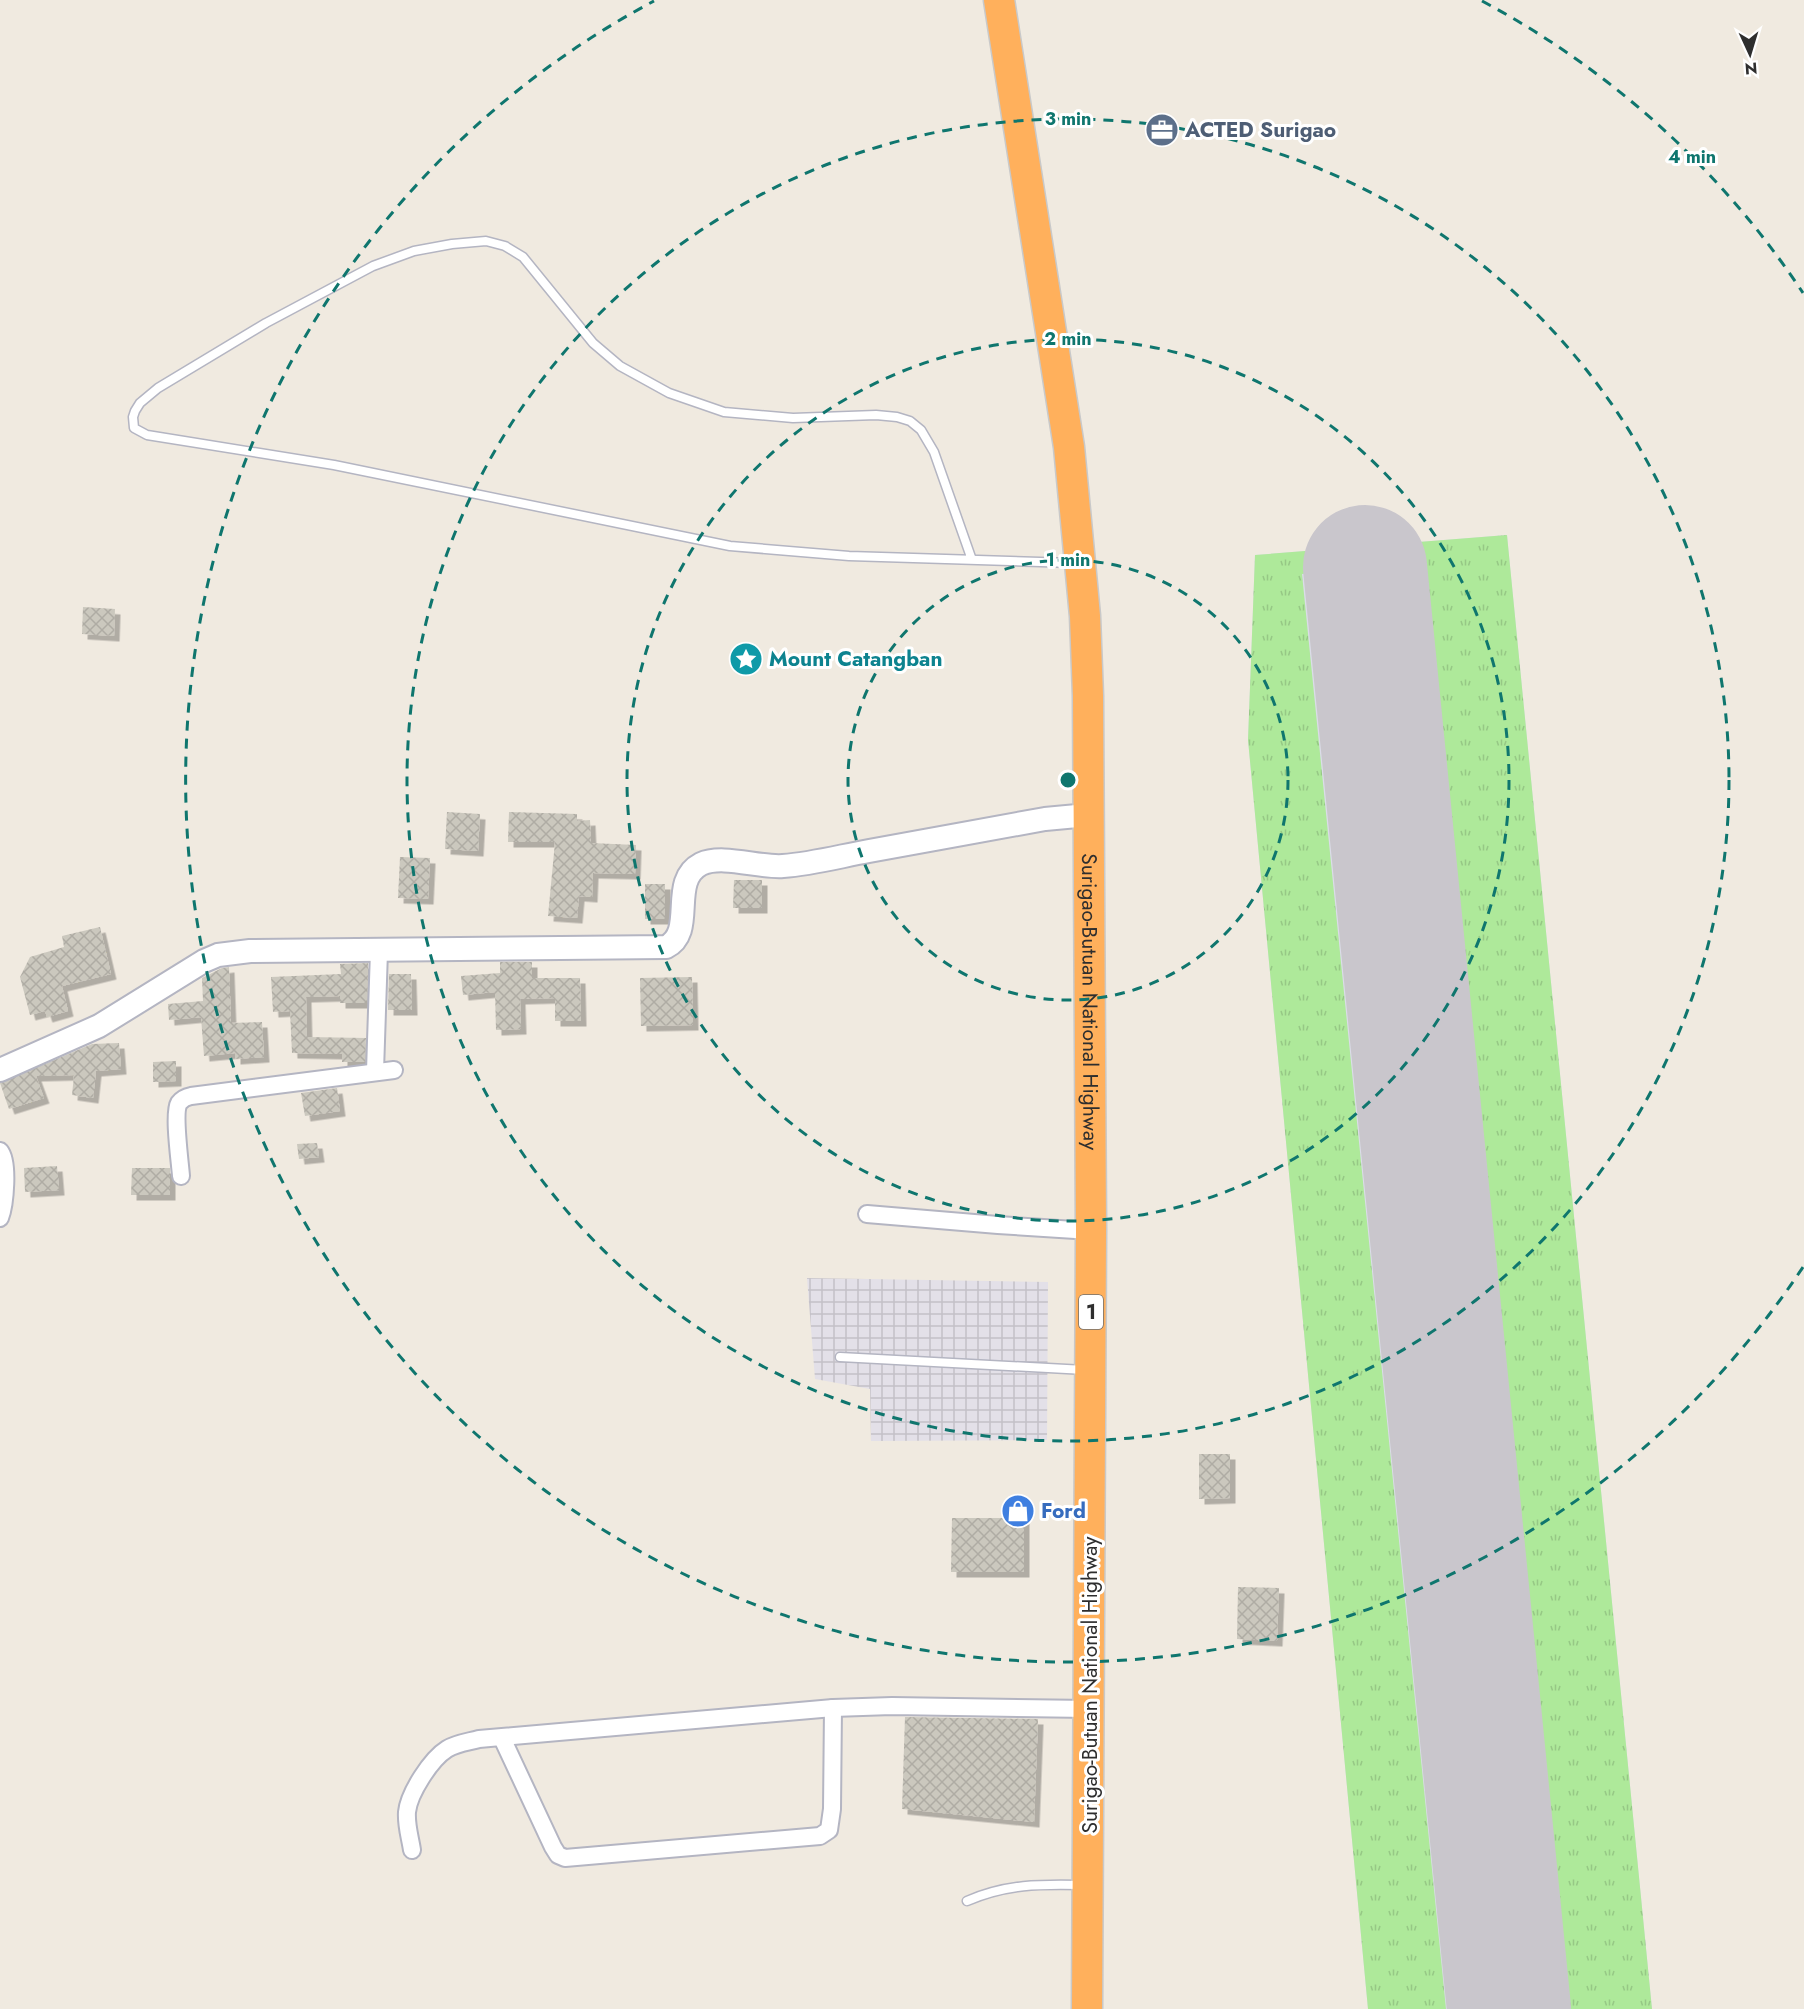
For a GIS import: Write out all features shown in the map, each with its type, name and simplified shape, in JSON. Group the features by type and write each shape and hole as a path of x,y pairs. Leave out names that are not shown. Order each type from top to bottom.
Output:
{"highway":[{"name":"Surigao-Butuan National Highway","path":"999,0 1069,447 1085,616 1088,685 1091,1231 1087,2009"}],"street":[{"path":"0,1070 99,1026 191,968 218,955 250,951 666,947 673,944 680,932 683,893 690,874 695,868 710,861 784,866 1045,819 1088,815"},
{"path":"375,1071 379,951"},
{"path":"181,1176 176,1114 183,1098 191,1095 394,1070"},
{"path":"0,1151 6,1166 0,1218"},
{"path":"867,1214 998,1226 1091,1231"},
{"path":"412,1850 407,1823 410,1797 436,1758 460,1743 833,1708 892,1706 1090,1709"},
{"path":"502,1738 553,1847 558,1855 565,1858 777,1840 820,1836 829,1830 832,1809 833,1708"}],"lane":[{"path":"972,560 934,452 921,430 910,422 897,417 876,415 793,418 724,412 669,393 620,366 593,343 523,257 505,246 486,241 414,251 373,266 266,323 158,388 140,404 133,417 134,428 147,435 334,465 730,546 849,556 1080,564"},
{"path":"840,1358 1091,1370"},
{"path":"967,1901 1004,1888 1051,1884 1088,1885"}],"shaded area":[{"path":"1507,535 1652,2009 1368,2009 1248,740 1255,555"},
{"path":"807,1278 1048,1282 1047,1440 871,1441 870,1389 815,1379"}],"green space":[{"path":"1507,535 1652,2009 1570,2009 1424,561 1302,574 1446,2009 1368,2009 1248,740 1255,555"}],"building":[{"path":"83,607 115,609 114,636 82,634"},
{"path":"447,812 480,814 478,851 445,849"},
{"path":"509,812 577,814 577,821 590,820 591,843 636,845 635,874 593,873 592,897 579,896 577,918 548,916 555,842 508,842"},
{"path":"400,857 430,858 428,899 398,898"},
{"path":"734,880 762,880 762,908 733,908"},
{"path":"645,884 665,884 665,919 645,919"},
{"path":"100,927 111,974 62,986 68,1011 47,1017 45,1011 30,1015 20,977 30,957 64,947 62,936"},
{"path":"500,962 532,962 532,978 580,978 581,1021 555,1021 555,998 520,999 521,1029 496,1030 495,992 463,995 461,976 500,973"},
{"path":"368,963 367,1003 340,1003 340,996 306,997 307,1037 366,1038 365,1062 342,1062 342,1054 292,1053 290,1011 273,1012 271,977 341,974 340,964"},
{"path":"229,967 231,1023 262,1022 264,1057 235,1059 235,1053 204,1056 201,1017 169,1020 168,1004 203,1001 202,978"},
{"path":"389,974 411,974 412,1010 388,1010"},
{"path":"692,977 693,1025 641,1026 640,978"},
{"path":"119,1043 121,1069 96,1071 93,1098 72,1095 74,1075 36,1076 44,1098 9,1109 0,1083 92,1044"},
{"path":"176,1061 176,1081 153,1082 153,1062"},
{"path":"337,1088 340,1111 305,1116 301,1093"},
{"path":"317,1143 319,1157 299,1159 297,1144"},
{"path":"57,1166 59,1190 25,1192 24,1168"},
{"path":"132,1168 170,1168 170,1195 131,1195"},
{"path":"1199,1454 1230,1454 1230,1498 1199,1499"},
{"path":"952,1518 1024,1518 1024,1572 951,1572"},
{"path":"1238,1587 1279,1588 1277,1641 1237,1639"},
{"path":"905,1717 1038,1719 1034,1822 902,1809"}],"runway":[{"path":"1365,567 1509,2009"}],"place":[{"name":"ACTED Surigao","path":"1162,130"},
{"name":"Mount Catangban","path":"746,659"},
{"name":"Ford","path":"1018,1511"}]}
